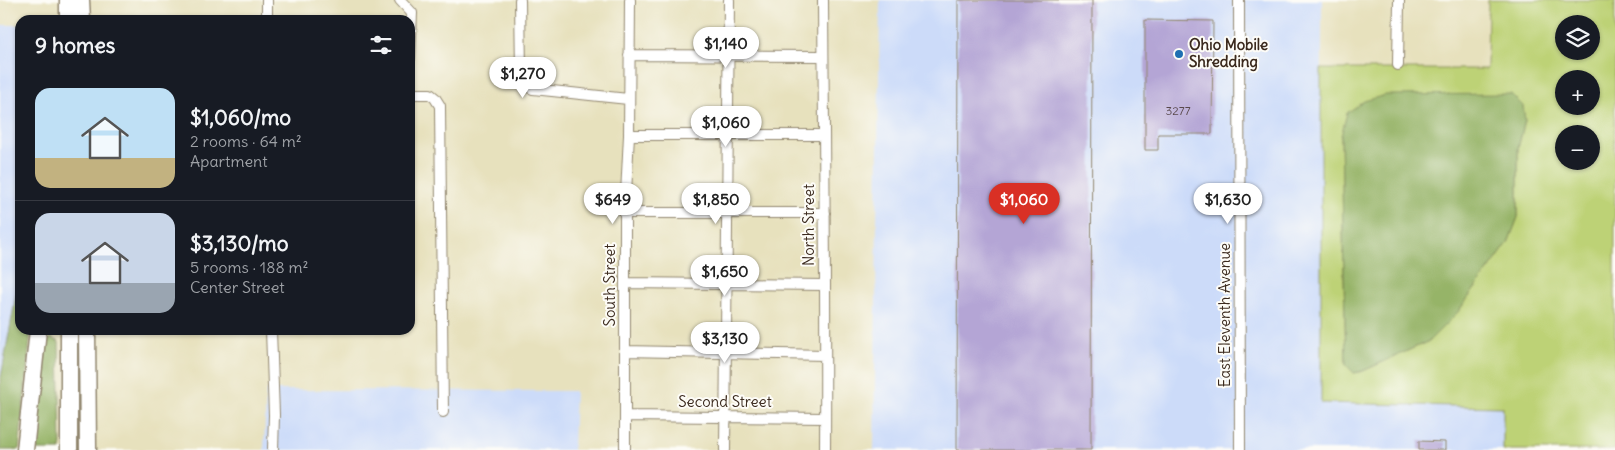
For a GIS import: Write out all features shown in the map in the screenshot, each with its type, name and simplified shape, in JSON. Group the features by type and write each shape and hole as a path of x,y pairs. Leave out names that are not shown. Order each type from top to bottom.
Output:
{"main road":[{"path":"68,0 68,15"},
{"path":"81,0 82,15"},
{"path":"26,450 38,335"},
{"path":"68,335 69,450"},
{"path":"86,335 88,450"}],"street":[{"path":"267,0 267,15"},
{"path":"400,0 412,15"},
{"path":"520,0 521,80 526,86 533,89 628,100"},
{"name":"South Street","path":"625,450 625,213 629,135 630,0"},
{"path":"725,450 729,0"},
{"name":"North Street","path":"823,0 825,213 824,450"},
{"name":"East Eleventh Avenue","path":"1239,0 1240,450"},
{"path":"1398,65 1399,0"},
{"path":"629,55 823,56"},
{"path":"415,94 430,94 440,106 443,412"},
{"path":"629,135 823,135"},
{"path":"625,213 825,213"},
{"path":"626,283 825,285"},
{"path":"271,335 274,415 273,450"},
{"path":"625,351 825,355"},
{"name":"Second Street","path":"625,416 825,418"}],"shaded area":[{"path":"880,0 1322,0 1321,403 1503,407 1503,450 874,450"},
{"path":"0,25 15,25 15,301 0,382"},
{"path":"266,390 575,391 573,450 264,450"}],"green space":[{"path":"1488,0 1615,0 1615,450 1503,450 1503,407 1321,403 1321,69 1487,69","holes":["1525,120 1518,148 1518,217 1508,243 1457,313 1429,341 1363,371 1354,373 1346,365 1341,136"]},
{"path":"1511,94 1523,106 1525,120 1518,148 1518,217 1508,243 1457,313 1429,341 1363,371 1354,373 1346,365 1341,136 1347,113 1364,101 1386,95"},
{"path":"15,301 15,335 30,335 19,450 0,450 0,382"},
{"path":"51,338 59,342 61,450 36,450 46,342"}],"building":[{"path":"958,0 1092,0 1091,450 957,450"},
{"path":"1145,20 1213,21 1212,134 1158,134 1158,150 1145,150"},
{"path":"1419,441 1445,442 1445,450 1419,450"}],"place":[{"name":"Ohio Mobile Shredding","path":"1179,54"}]}
